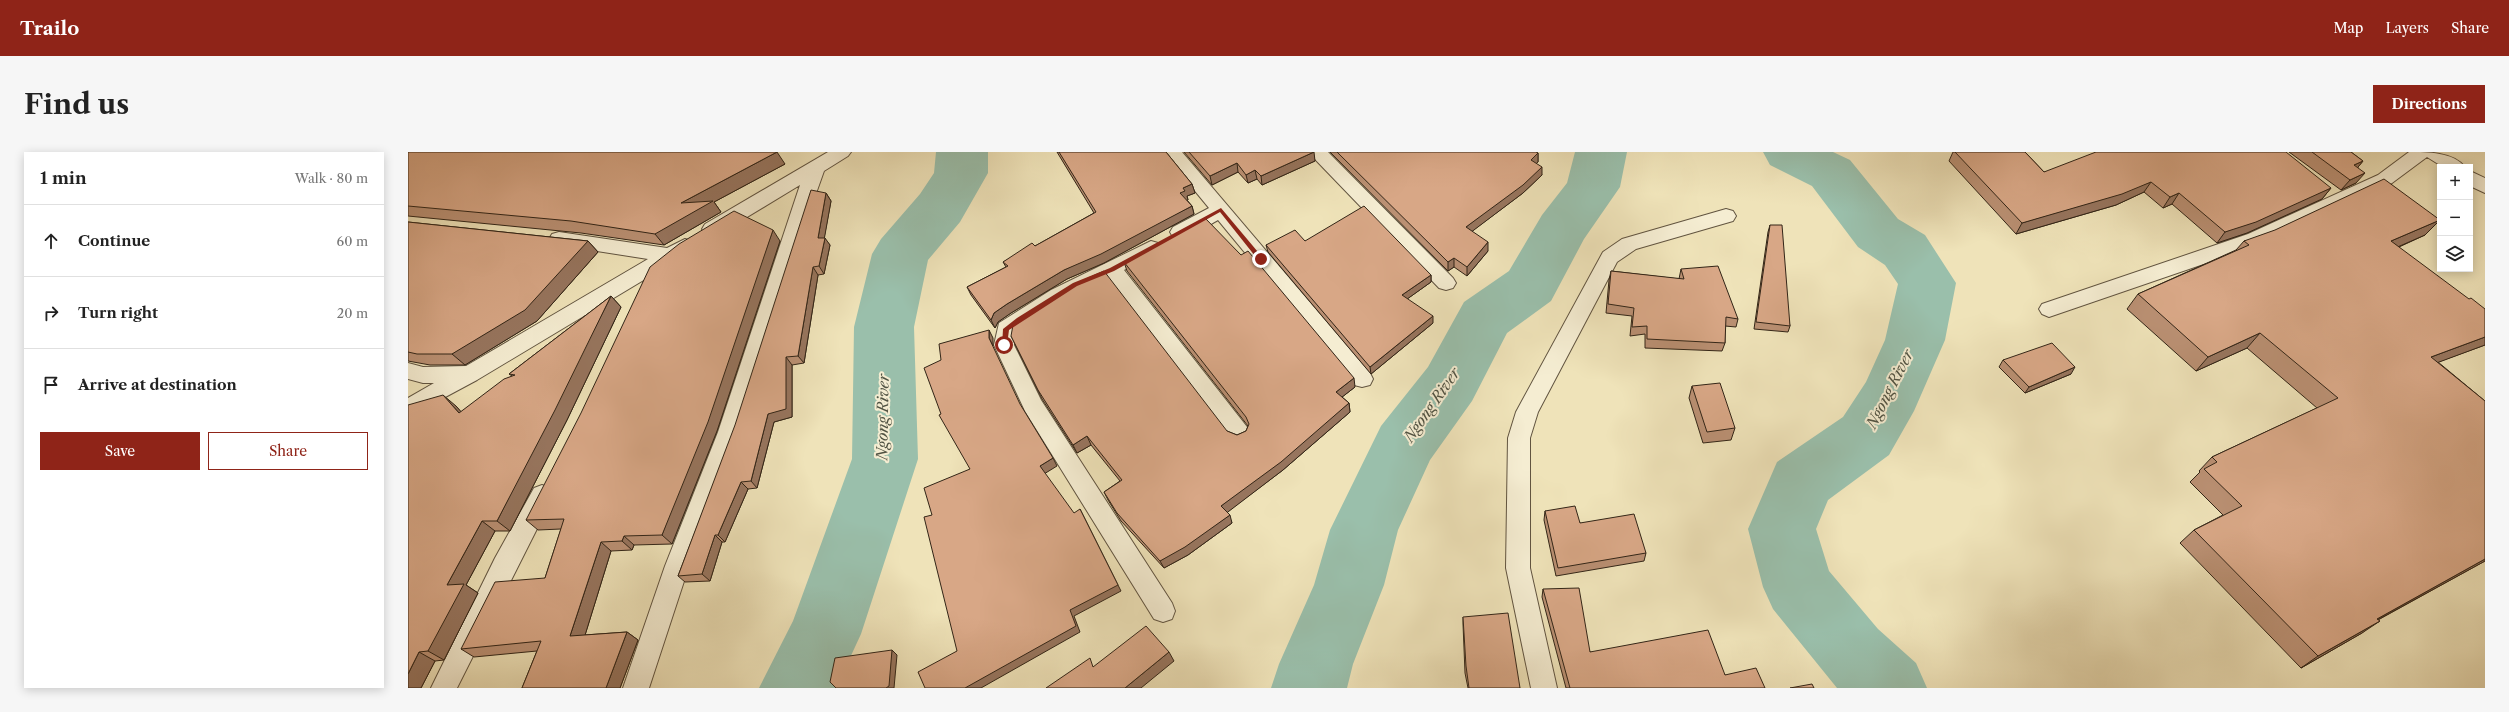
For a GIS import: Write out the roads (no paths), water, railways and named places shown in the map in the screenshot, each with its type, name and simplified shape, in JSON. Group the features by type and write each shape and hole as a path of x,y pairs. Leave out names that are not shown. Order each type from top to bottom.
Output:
{"street":[{"path":"408,408 469,374 842,152"},
{"path":"1172,152 1362,379"},
{"path":"1317,152 1446,283"},
{"path":"2049,309 2255,239 2385,179 2421,152"},
{"path":"2433,152 2451,164"},
{"path":"636,688 677,566 729,432 793,230 816,167"},
{"path":"2473,179 2485,187"},
{"path":"2321,187 2338,200"},
{"path":"1163,611 1033,405 1004,345 1006,329 1019,319 1075,285 1112,269 1221,210"},
{"path":"1544,688 1518,568 1519,438 1528,412 1610,257 1630,244 1726,216"},
{"path":"543,238 661,259"},
{"path":"636,299 661,259"},
{"path":"1112,269 1239,433"},
{"path":"408,371 423,375 469,374"},
{"path":"444,688 504,566 551,478"}],"waterway":[{"name":"Ngong River","path":"797,688 825,634 885,459 884,327 901,254 940,208 961,173 962,152"},
{"name":"Ngong River","path":"1309,688 1316,664 1349,585 1364,530 1404,445 1450,384 1485,318 1530,286 1562,229 1593,187 1601,152"},
{"name":"Ngong River","path":"1789,152 1831,173 1878,233 1905,250 1927,283 1915,340 1892,393 1866,436 1801,482 1782,529 1798,587 1852,653 1889,688"},
{"path":"1812,152 1831,173"}]}
